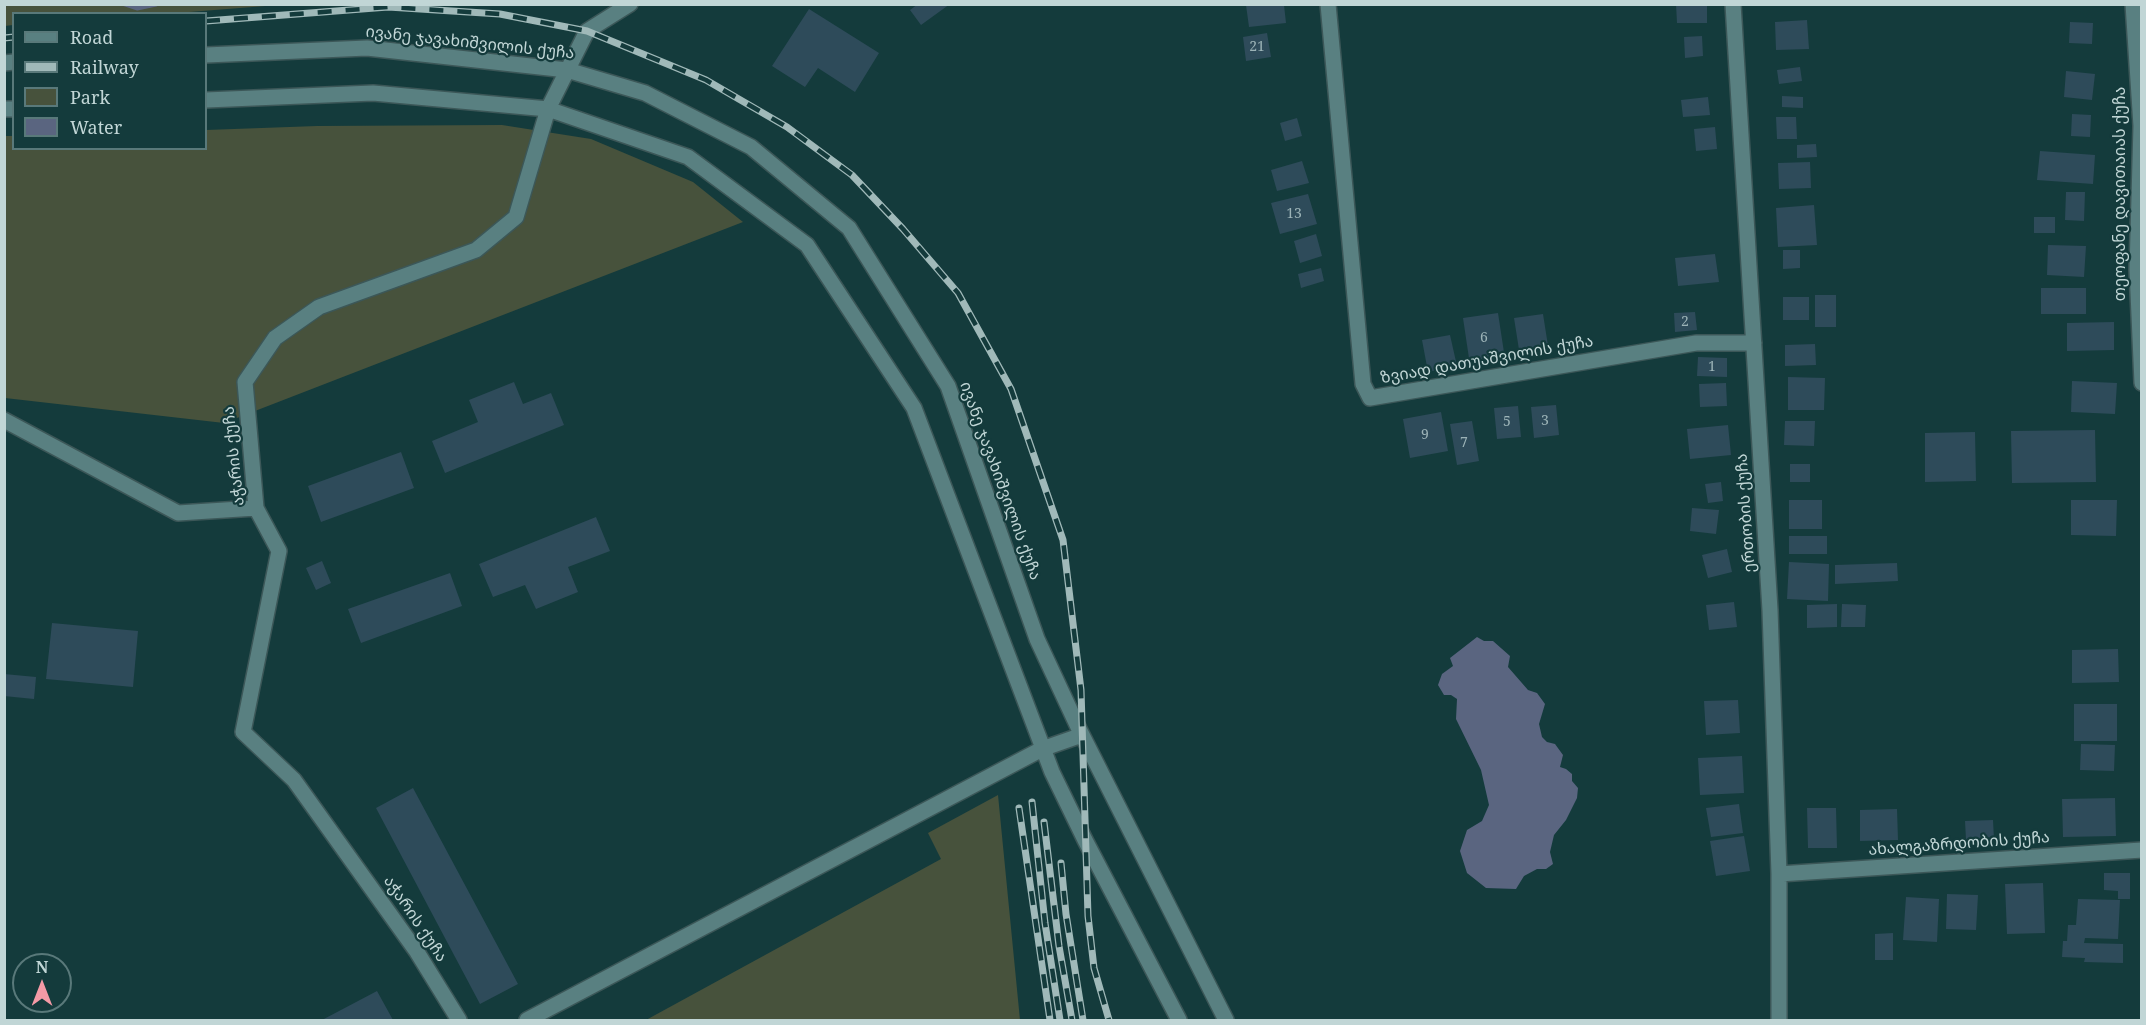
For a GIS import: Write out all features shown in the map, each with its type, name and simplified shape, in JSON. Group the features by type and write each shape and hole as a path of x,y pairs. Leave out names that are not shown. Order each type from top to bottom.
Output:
{"street":[{"name":"აჭარის ქუჩა","path":"459,1020 417,952 294,780 243,732 279,551 256,508 245,382 275,338 319,307 476,250 516,217 548,109 587,31 630,4"},
{"name":"ზვიად დათუაშვილის ქუჩა","path":"1328,4 1362,384 1370,398 1696,343 1754,343"},
{"name":"ერთობის ქუჩა","path":"1733,4 1770,610 1779,874 1779,1020"},
{"name":"თეოფანე დავითაიას ქუჩა","path":"2133,4 2141,126 2137,270 2142,383"},
{"name":"ივანე ჯავახიშვილის ქუჩა","path":"207,55 367,48 567,70 645,93 751,147 849,228 948,386 1037,639 1226,1020"},
{"path":"207,100 373,93 548,109 688,157 807,245 914,408 1042,748 1084,840 1179,1020"},
{"path":"4,420 178,513 256,508"},
{"path":"527,1020 1042,748 1083,735"},
{"name":"ახალგაზრდობის ქუჩა","path":"1779,874 2142,850"}],"green space":[{"path":"5,4 278,4 189,12 12,12 12,25 5,26"},
{"path":"502,125 591,139 693,182 743,222 224,423 5,398 4,136 12,136 12,150 207,150 207,130 317,126"},
{"path":"998,795 1020,1020 646,1020 941,859 928,833"}],"water":[{"path":"1477,637 1484,641 1493,641 1510,656 1508,667 1528,690 1537,693 1545,704 1539,724 1542,737 1547,742 1555,744 1563,755 1560,767 1572,774 1572,781 1578,788 1577,798 1566,820 1554,835 1550,852 1553,864 1546,869 1537,869 1524,876 1516,889 1486,888 1467,873 1460,851 1467,830 1482,821 1489,805 1481,770 1456,719 1457,699 1451,695 1444,695 1438,685 1442,674 1453,666 1450,658"}],"building":[{"path":"918,4 950,4 921,25 910,10"},
{"path":"1676,4 1707,4 1707,23 1677,23"},
{"path":"1246,5 1284,5 1286,23 1249,27"},
{"path":"809,9 879,53 855,92 818,68 805,87 772,66"},
{"path":"1807,20 1809,49 1776,50 1775,22"},
{"path":"2070,22 2093,23 2092,44 2069,43"},
{"path":"1267,33 1271,57 1246,61 1243,37"},
{"path":"1702,36 1703,56 1685,58 1684,37"},
{"path":"1800,67 1802,81 1779,84 1777,70"},
{"path":"2066,71 2095,74 2092,100 2064,97"},
{"path":"1782,96 1803,97 1803,108 1782,107"},
{"path":"1708,97 1710,115 1683,117 1681,100"},
{"path":"2072,114 2091,115 2090,137 2071,136"},
{"path":"1776,117 1796,117 1797,139 1777,139"},
{"path":"1297,118 1302,136 1285,141 1280,123"},
{"path":"1715,127 1717,149 1696,151 1694,129"},
{"path":"1816,144 1817,157 1797,158 1797,145"},
{"path":"2040,151 2095,155 2093,184 2037,180"},
{"path":"1302,161 1309,183 1277,191 1271,170"},
{"path":"1810,162 1811,188 1779,189 1778,163"},
{"path":"2066,192 2085,192 2084,221 2065,220"},
{"path":"1308,194 1317,224 1280,234 1271,203"},
{"path":"1814,205 1817,245 1778,247 1776,208"},
{"path":"2034,217 2055,217 2055,233 2034,233"},
{"path":"1316,234 1322,256 1300,263 1294,241"},
{"path":"2048,245 2086,246 2084,277 2047,275"},
{"path":"1783,250 1800,250 1800,268 1783,269"},
{"path":"1715,254 1719,282 1678,286 1675,258"},
{"path":"1321,268 1324,281 1301,288 1298,274"},
{"path":"2041,288 2086,288 2086,314 2041,314"},
{"path":"1815,295 1836,295 1836,327 1815,327"},
{"path":"1783,297 1809,297 1809,320 1783,320"},
{"path":"1695,312 1697,330 1675,332 1674,313"},
{"path":"1498,313 1505,359 1470,365 1463,318"},
{"path":"1543,314 1549,352 1520,356 1514,318"},
{"path":"2114,322 2114,350 2067,351 2067,323"},
{"path":"1450,335 1457,366 1428,372 1422,340"},
{"path":"1815,344 1816,365 1785,366 1785,345"},
{"path":"1698,357 1727,358 1727,377 1697,376"},
{"path":"1788,377 1825,378 1824,410 1788,410"},
{"path":"2072,381 2117,383 2115,414 2071,412"},
{"path":"514,382 523,404 551,393 564,425 445,473 432,441 478,422 469,400"},
{"path":"1726,383 1727,406 1700,407 1699,384"},
{"path":"1556,405 1559,435 1534,438 1531,407"},
{"path":"1518,406 1521,437 1497,439 1494,408"},
{"path":"1441,412 1448,451 1410,458 1403,419"},
{"path":"1472,421 1479,461 1457,465 1450,424"},
{"path":"1785,421 1815,421 1814,446 1784,445"},
{"path":"1728,425 1731,455 1690,459 1687,429"},
{"path":"2095,430 2096,482 2012,483 2011,431"},
{"path":"1975,432 1976,481 1925,482 1925,433"},
{"path":"401,452 414,488 321,522 308,486"},
{"path":"1790,464 1810,464 1810,482 1790,482"},
{"path":"1721,482 1723,501 1708,503 1705,484"},
{"path":"1789,500 1822,500 1822,529 1789,529"},
{"path":"2071,500 2117,500 2116,536 2071,535"},
{"path":"1692,508 1719,510 1716,534 1690,531"},
{"path":"596,517 610,551 568,567 578,592 536,609 525,585 493,597 479,564"},
{"path":"1789,536 1827,536 1827,554 1789,554"},
{"path":"1727,549 1732,572 1708,578 1702,555"},
{"path":"322,561 331,583 316,590 306,568"},
{"path":"1789,562 1829,564 1828,601 1787,599"},
{"path":"1897,563 1898,581 1835,584 1835,565"},
{"path":"450,573 462,606 361,643 348,609"},
{"path":"1734,602 1737,627 1709,630 1706,605"},
{"path":"1837,604 1837,627 1807,628 1807,605"},
{"path":"1842,604 1866,605 1865,627 1841,627"},
{"path":"52,623 138,631 133,687 46,679"},
{"path":"2118,649 2119,682 2072,683 2072,650"},
{"path":"4,674 36,677 34,699 4,696"},
{"path":"1738,700 1740,733 1706,735 1704,701"},
{"path":"2074,704 2117,704 2117,741 2074,741"},
{"path":"2081,744 2115,745 2114,771 2080,770"},
{"path":"1742,756 1744,793 1700,795 1698,758"},
{"path":"413,788 518,984 480,1004 376,808"},
{"path":"2115,798 2116,836 2063,837 2062,799"},
{"path":"1739,804 1743,833 1711,837 1706,808"},
{"path":"1807,808 1836,808 1837,848 1808,848"},
{"path":"1897,809 1898,840 1860,841 1860,810"},
{"path":"1993,820 1994,839 1966,840 1965,821"},
{"path":"1744,836 1750,871 1716,876 1710,841"},
{"path":"2104,873 2130,873 2130,899 2118,899 2118,891 2104,890"},
{"path":"2043,883 2045,933 2007,934 2005,884"},
{"path":"1947,894 1978,895 1976,930 1946,929"},
{"path":"1906,897 1939,899 1937,942 1903,940"},
{"path":"2078,899 2120,900 2118,939 2085,938 2084,943 2123,944 2123,963 2084,962 2085,958 2062,957 2063,941 2067,941 2068,925 2076,925"},
{"path":"1893,933 1893,960 1875,960 1875,934"},
{"path":"377,991 393,1020 322,1020"}],"waterway":[{"path":"125,4 137,8 156,4"}],"railway":[{"path":"207,21 388,7 500,14 587,31 706,80 787,127 852,175 903,229 958,293 1011,389 1063,540 1081,690 1088,916 1094,968 1109,1020"},
{"path":"4,38 12,37"},
{"path":"1032,802 1045,923 1060,1020"},
{"path":"1019,808 1050,1020"},
{"path":"1044,822 1059,946 1072,1020"},
{"path":"1061,863 1066,914 1083,1020"}]}
